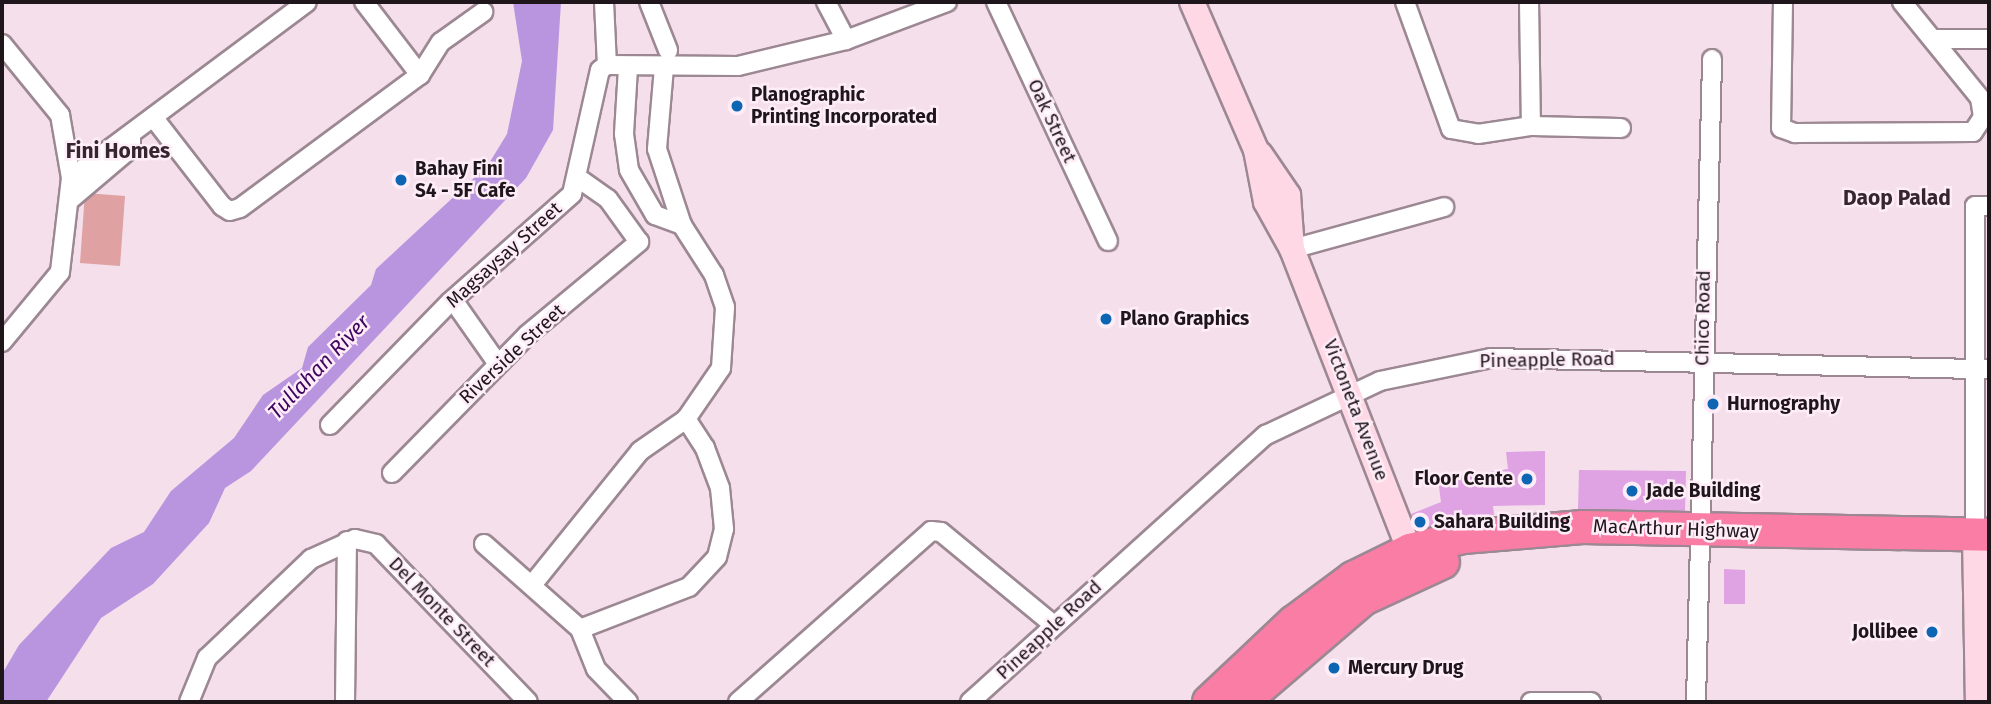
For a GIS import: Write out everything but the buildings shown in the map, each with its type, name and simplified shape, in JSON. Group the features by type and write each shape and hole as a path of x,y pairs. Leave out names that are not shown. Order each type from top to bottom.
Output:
{"highway":[{"name":"MacArthur Highway","path":"1209,702 1320,600 1413,561 1524,548 1697,540 1982,545"},
{"name":"MacArthur Highway","path":"1243,702 1333,621 1413,561"}],"main road":[{"name":"Victoneta Avenue","path":"1192,2 1256,150 1266,202 1292,249 1413,561"},
{"path":"1978,702 1982,545"}],"street":[{"path":"71,178 112,144 131,137 153,117 307,2"},
{"path":"364,2 420,75"},
{"path":"604,2 607,65 628,68 666,59 738,66 846,40 947,2"},
{"path":"532,585 640,451 686,419 721,368 725,307 714,275 682,225 657,149 666,59 649,2"},
{"path":"826,2 846,40"},
{"name":"Oak Street","path":"996,2 1108,241"},
{"path":"1405,2 1451,129 1478,134 1531,126 1621,128"},
{"path":"1529,2 1531,126"},
{"path":"1783,2 1779,121 1788,132 1973,132 1983,117 1980,98 1937,38 1902,2"},
{"path":"153,117 230,211 420,75 441,42 483,12"},
{"path":"1937,38 1989,39"},
{"path":"2,44 60,115 71,178 71,199 60,272 2,342"},
{"name":"Chico Road","path":"1696,702 1697,540 1712,59"},
{"name":"Magsaysay Street","path":"330,425 453,300 566,201 579,179 592,87 607,65"},
{"path":"628,68 624,134 629,170 655,215 682,225"},
{"path":"71,199 131,148 131,137"},
{"name":"Riverside Street","path":"392,473 498,364 639,242 608,199 579,179"},
{"path":"1292,249 1444,206"},
{"path":"1982,206 1982,545"},
{"path":"453,300 498,364"},
{"name":"Pineapple Road","path":"970,702 1266,435 1350,393 1413,372 1491,358 1982,369"},
{"path":"580,629 688,587 717,557 724,529 720,488 705,448 686,419"},
{"path":"738,702 931,531 941,532 1054,625"},
{"path":"189,702 206,658 311,559 347,541 345,702"},
{"name":"Del Monte Street","path":"347,541 376,544 528,702"},
{"path":"484,544 580,629 596,669 628,702"},
{"path":"1531,702 1591,702"}],"shaded area":[{"path":"85,193 125,196 120,266 80,263"}],"water":[{"name":"Tullahan River","path":"513,2 561,2 553,130 526,178 251,471 225,488 209,523 153,584 101,618 46,702 2,702 2,674 19,645 111,548 144,532 171,491 234,438 263,395 302,368 308,347 371,285 376,269 488,165 507,134 522,61"}],"place":[{"name":"Planographic Printing Incorporated","path":"737,106"},
{"name":"Bahay Fini S4 - 5F Cafe","path":"401,180"},
{"name":"Plano Graphics","path":"1106,319"},
{"name":"Hurnography","path":"1713,404"},
{"name":"Floor Cente","path":"1527,479"},
{"name":"Jade Building","path":"1632,491"},
{"name":"Sahara Building","path":"1420,522"},
{"name":"Jollibee","path":"1932,632"},
{"name":"Mercury Drug","path":"1334,668"}],"district":[{"name":"Fini Homes","path":"118,151"},
{"name":"Daop Palad","path":"1897,198"}]}
